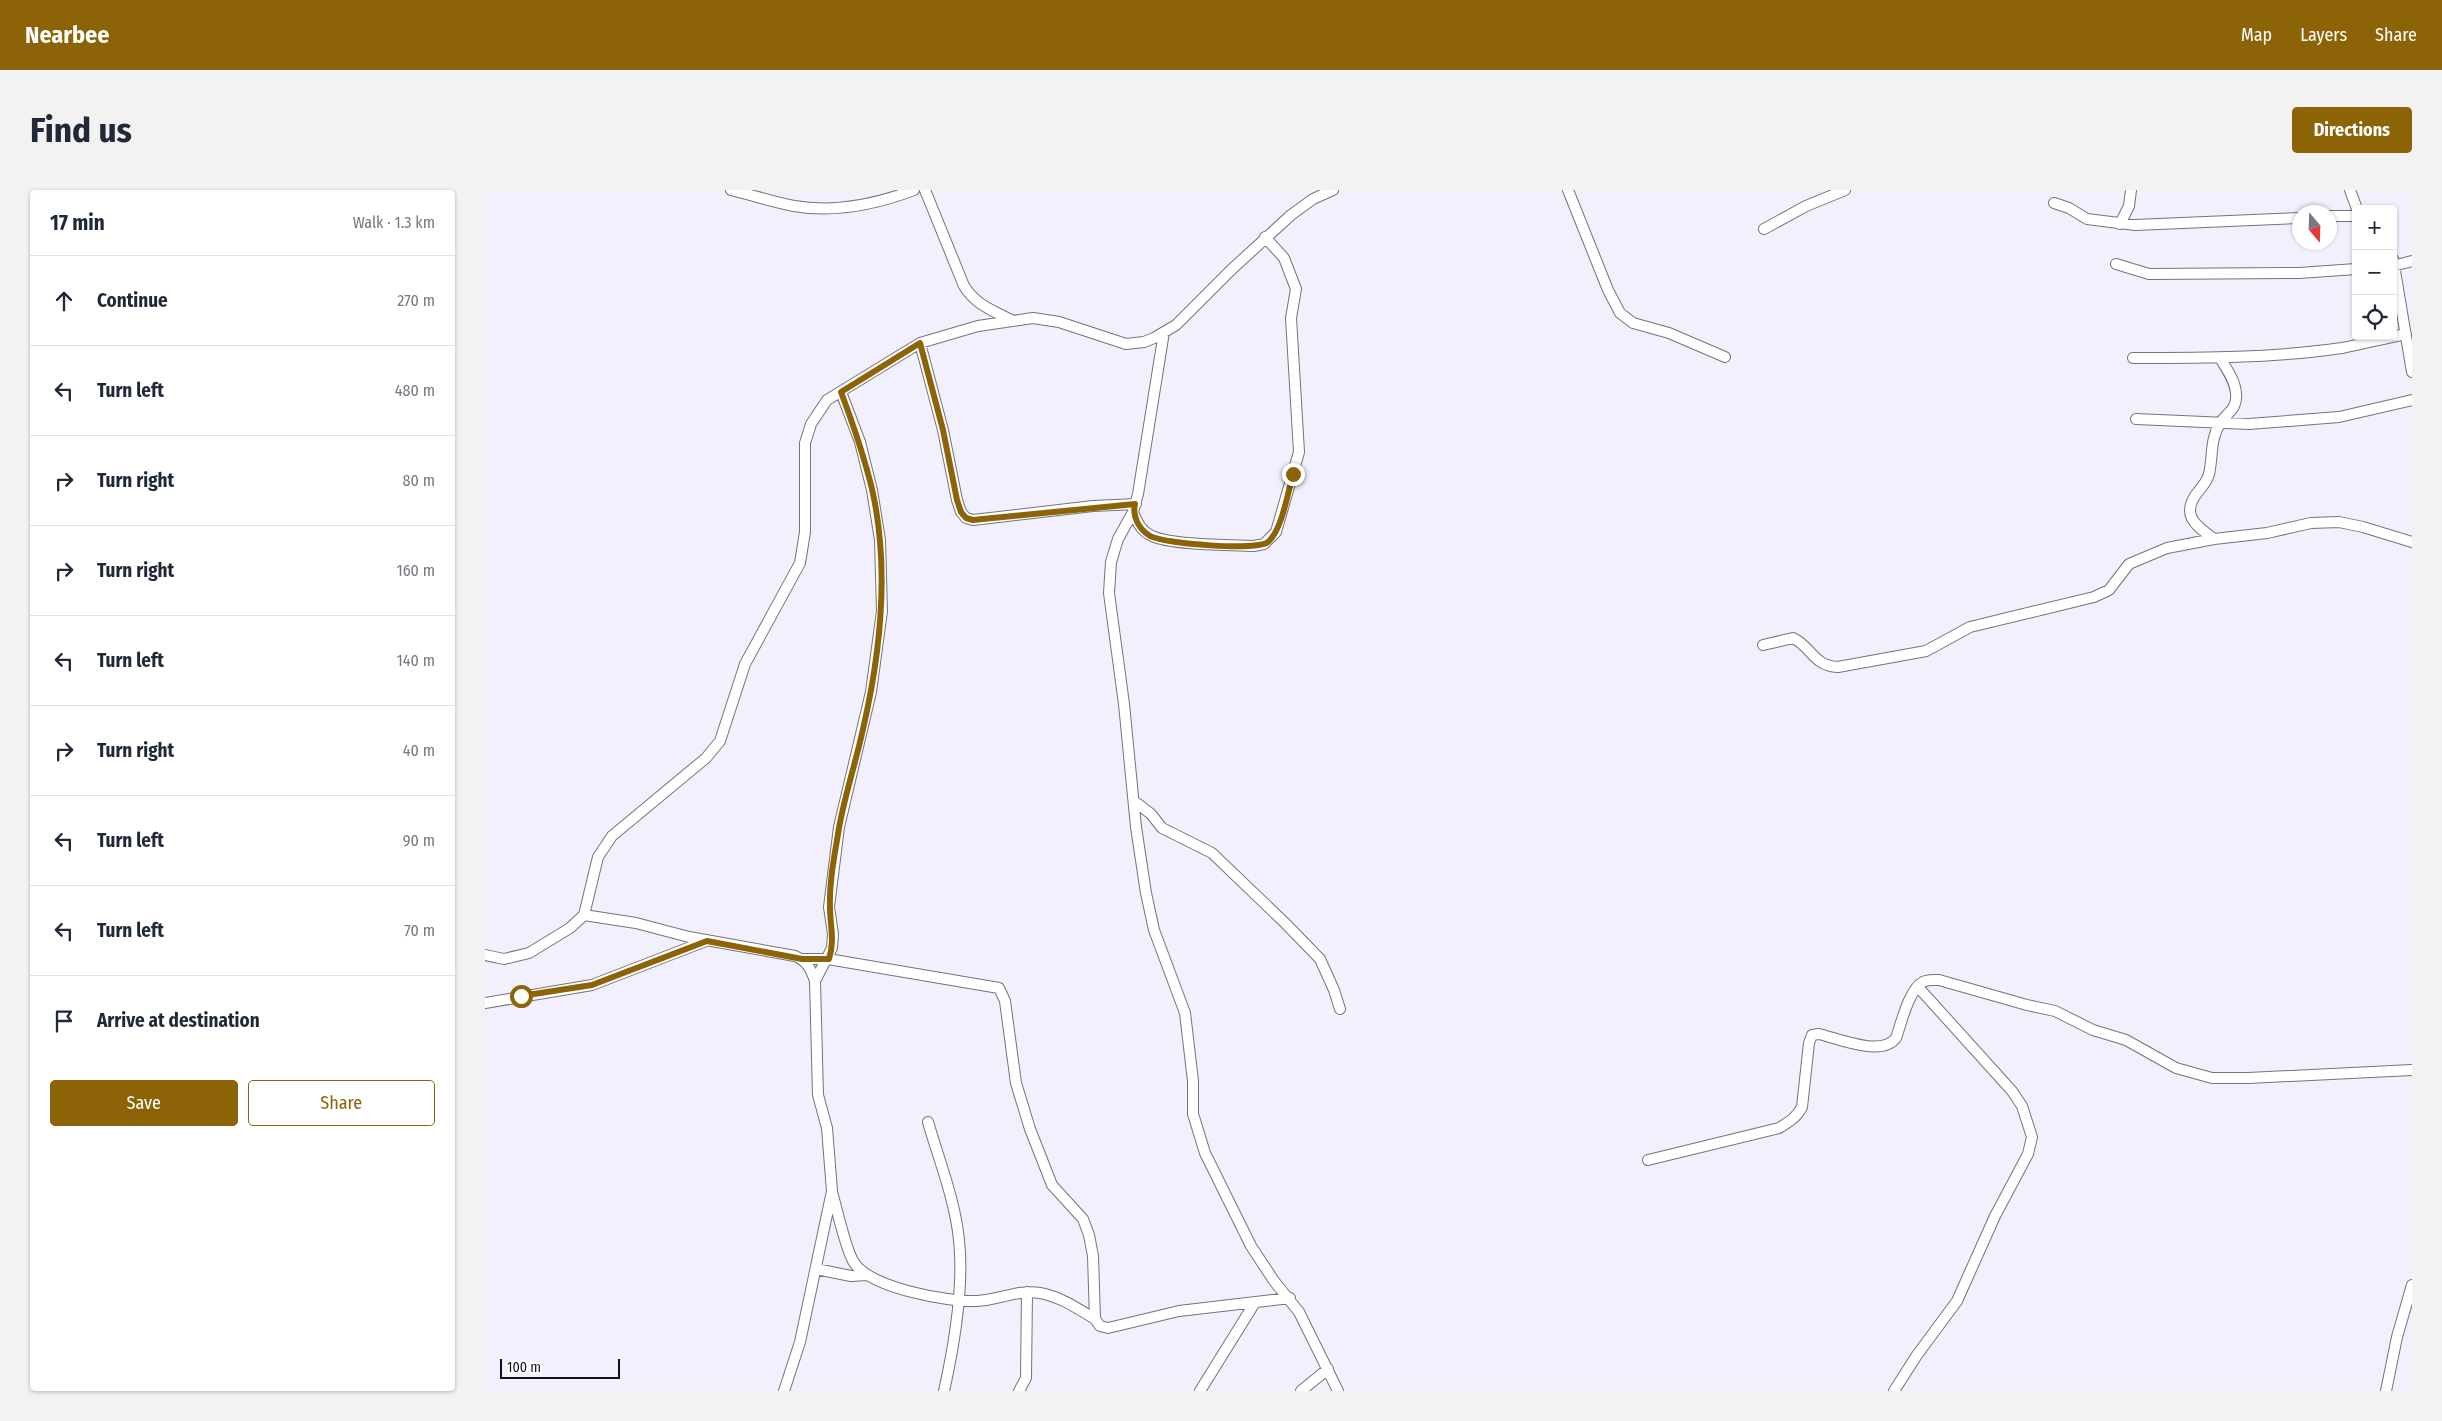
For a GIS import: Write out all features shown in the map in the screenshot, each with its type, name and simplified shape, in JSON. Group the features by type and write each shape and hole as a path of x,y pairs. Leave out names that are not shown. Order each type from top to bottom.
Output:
{"street":[{"path":"731,190 796,206 829,207 871,204 914,190"},
{"path":"925,190 964,286 971,298 982,306 1011,320"},
{"path":"485,954 505,959 529,953 552,941 584,915 598,857 604,846 612,836 706,758 720,741 745,664 800,563 805,532 805,443 811,424 827,400 920,343 978,326 1033,318 1059,322 1126,344 1144,342 1176,325 1265,237 1313,199 1333,190"},
{"path":"1568,190 1608,290 1620,312 1633,323 1669,333 1725,357"},
{"path":"1764,229 1806,206 1845,190"},
{"path":"2120,224 2129,206 2131,190"},
{"path":"2350,190 2356,205"},
{"path":"2054,203 2069,208 2087,219 2135,225 2292,218"},
{"path":"2337,216 2352,216"},
{"path":"1134,508 1141,528 1145,532 1154,537 1174,541 1254,546 1265,544 1276,532 1299,452 1291,318 1296,288 1284,258 1265,237"},
{"path":"2397,263 2412,260"},
{"path":"2116,264 2149,274 2299,272 2352,269"},
{"path":"2397,278 2408,330 2412,372"},
{"path":"2133,358 2220,358 2343,347 2408,330"},
{"path":"1163,332 1134,508 1117,538 1111,562 1109,593 1146,893 1154,930 1185,1013 1193,1081 1193,1114 1197,1133 1251,1246 1274,1280 1290,1298 1328,1368 1338,1391"},
{"path":"920,343 943,430 957,500 961,512 966,518 973,520 1134,508"},
{"path":"2214,539 2196,526 2191,514 2193,500 2207,478 2211,449 2220,422 2229,416 2234,407 2236,393 2231,378 2220,358"},
{"path":"815,981 829,959 832,948 833,934 829,907 839,827 871,692 882,611 880,540 877,514 860,442 841,392"},
{"path":"2136,419 2249,424 2339,416 2412,400"},
{"path":"1763,645 1793,638 1827,667 1838,667 1926,651 1970,627 2094,597 2109,590 2129,564 2167,548 2214,539 2267,533 2311,523 2339,522 2363,527 2412,542"},
{"path":"1134,801 1143,807 1162,828 1212,853 1285,923 1320,960 1334,990 1339,1009"},
{"path":"584,915 635,923 707,941 802,959 829,959 999,988 1003,994 1016,1083 1030,1129 1053,1185 1083,1219 1089,1236 1093,1256 1095,1319"},
{"path":"485,1003 592,985 707,941"},
{"path":"802,959 807,964 815,981 818,1095 827,1128 831,1191 853,1262 867,1275 885,1284 958,1300 977,1301 1027,1292 1057,1298 1072,1304 1095,1319 1100,1326 1108,1328 1179,1311 1254,1304 1290,1298"},
{"path":"1648,1160 1779,1128 1790,1122 1802,1107 1809,1043 1812,1036 1819,1034 1876,1048 1886,1046 1896,1038 1906,1009 1918,987 1923,982 1939,980 2027,1006 2055,1011 2093,1030 2127,1040 2176,1068 2211,1078 2412,1070"},
{"path":"1894,1391 1917,1355 1957,1301 1995,1216 2020,1172 2032,1137 2022,1106 2012,1091 1918,987"},
{"path":"928,1122 955,1215 961,1262 950,1367 944,1391"},
{"path":"785,1391 800,1342 831,1191"},
{"path":"816,1269 851,1276 867,1275"},
{"path":"2386,1391 2397,1337 2412,1285"},
{"path":"1019,1391 1026,1378 1027,1292"},
{"path":"1200,1391 1254,1304"},
{"path":"1301,1391 1328,1368"}],"route":[{"path":"521,996 592,985 707,941 795,956 802,959 829,959 833,934 829,907 839,827 871,692 878,652 882,611 880,540 877,514 860,442 841,392 920,343 943,430 957,500 961,512 966,518 973,520 1093,506 1135,504 1133,512 1136,520 1145,532 1154,537 1174,541 1260,546 1268,542 1276,532 1293,474"}]}
